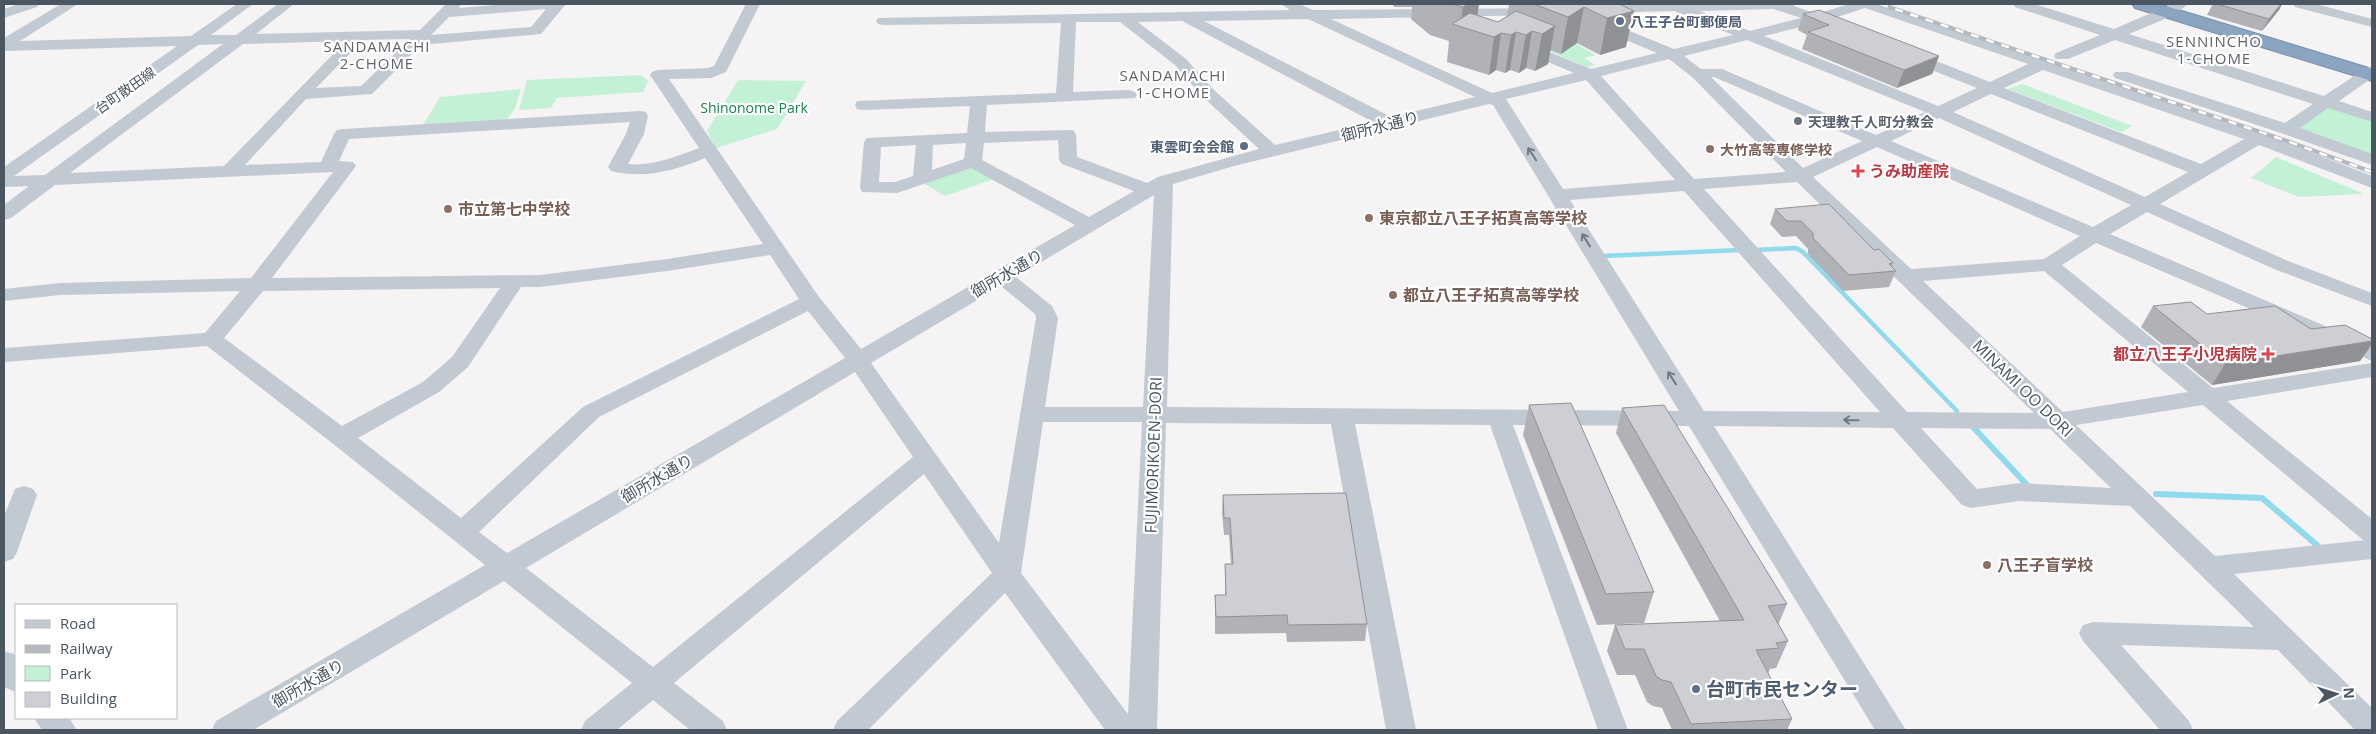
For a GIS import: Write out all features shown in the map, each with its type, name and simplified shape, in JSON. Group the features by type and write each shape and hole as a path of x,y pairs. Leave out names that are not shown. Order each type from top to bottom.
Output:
{"highway":[{"path":"2141,4 2176,8 2371,73"}],"street":[{"path":"4,14 32,4"},
{"path":"4,45 71,4"},
{"name":"台町散田線","path":"4,175 246,4"},
{"path":"4,214 287,4"},
{"path":"4,45 237,41 358,36 420,37 536,31 558,4"},
{"path":"302,94 366,91 449,8 558,4"},
{"path":"753,4 720,69 710,73 658,75 811,301 858,360 1007,575 1122,730"},
{"path":"1161,4 1389,123"},
{"path":"1288,4 1499,102 1891,730"},
{"path":"1428,4 1475,25"},
{"name":"MINAMI OO DORI","path":"1551,4 1587,10 1670,53 1698,74 1801,176 2138,498 2372,728"},
{"path":"1774,4 1837,27"},
{"path":"883,21 1448,13 1800,4"},
{"name":"御所水通り","path":"227,730 1156,185 1272,152 1670,53 1816,19 1863,4"},
{"path":"1867,4 2258,138 2372,182"},
{"path":"1904,4 2287,129 2372,160"},
{"path":"2020,4 2372,117"},
{"path":"2300,4 2372,23"},
{"path":"2359,4 2372,11"},
{"path":"994,5 1004,19"},
{"path":"1674,6 1939,112 2281,265 2372,300"},
{"path":"2062,56 2176,8"},
{"path":"1123,17 1183,65 1203,85 1208,93 1272,152"},
{"path":"1064,97 1068,18"},
{"path":"230,171 358,36"},
{"path":"1511,41 1590,74 1971,499 2020,492 2138,498"},
{"path":"1891,48 2202,171"},
{"path":"1558,195 1801,176 2042,64"},
{"path":"1698,74 1716,72 2372,354"},
{"path":"2287,129 2371,73"},
{"path":"862,105 1129,95"},
{"path":"973,162 979,100"},
{"path":"327,167 343,134 640,116 635,134 617,166 629,170 661,168 710,150"},
{"path":"1090,225 973,162 897,187 869,188 873,142 1067,134 1068,160 1156,185"},
{"path":"1906,276 2049,265 2094,235 2258,138"},
{"path":"922,179 925,139"},
{"path":"4,182 347,166 257,284 212,339"},
{"name":"FUJIMORIKOEN-DORI","path":"1142,730 1155,414 1156,185"},
{"path":"4,295 60,289 122,286 540,281 667,265 775,248"},
{"path":"2049,265 2372,534"},
{"path":"848,730 1007,575 1047,318 1044,311 1002,276"},
{"path":"341,436 432,387 460,362 514,282"},
{"path":"461,533 591,412 811,301"},
{"path":"4,355 212,339 341,436 712,730"},
{"path":"1031,414 2057,421 2372,370"},
{"path":"1342,417 1401,730"},
{"path":"1499,418 1613,730"},
{"path":"596,730 926,460"},
{"path":"4,552 24,495"},
{"path":"2209,567 2372,549"},
{"path":"2178,730 2093,633 2282,639"},
{"path":"4,662 15,678"},
{"path":"50,719 62,730"}],"green space":[{"path":"1566,38 1596,55 1584,58 1596,65 1587,67 1544,49"},
{"path":"641,75 648,81 643,92 557,98 551,108 519,110 527,80"},
{"name":"Shinonome Park","path":"738,80 806,81 777,129 716,148 707,131"},
{"path":"2022,84 2132,126 2121,132 2008,89"},
{"path":"521,89 515,108 507,120 423,125 440,97"},
{"path":"2328,103 2372,117 2372,159 2297,130"},
{"path":"2276,157 2364,194 2299,197 2251,178"},
{"path":"969,166 994,179 945,196 921,182"}],"building":[{"path":"1452,4 1468,4 1463,7"},
{"path":"1534,4 1619,4 1634,11 1607,18 1584,7 1568,17"},
{"path":"2217,4 2281,4 2269,19"},
{"path":"1819,10 1939,56 1904,70 1808,32 1829,25 1803,14"},
{"path":"1516,11 1555,26 1542,34 1532,31 1526,35 1516,32 1511,35 1501,33 1494,37 1452,24 1470,13 1498,22"},
{"path":"1829,204 1874,250 1879,249 1893,263 1889,264 1896,271 1849,275 1813,238 1813,233 1801,221 1787,221 1775,209"},
{"path":"2191,302 2207,314 2275,306 2311,329 2345,325 2372,339 2372,341 2225,364 2153,306"},
{"path":"1571,403 1654,592 1606,594 1529,405"},
{"path":"1664,405 1787,604 1768,606 1788,641 1776,643 1779,648 1756,650 1792,719 1691,724 1671,682 1656,676 1644,649 1625,649 1615,625 1744,620 1622,408"},
{"path":"1346,493 1367,624 1288,625 1287,615 1216,617 1215,595 1226,595 1225,564 1233,564 1230,518 1224,518 1223,495"}],"waterway":[{"path":"1756,250 1796,248 1803,252 1957,411"},
{"path":"1603,256 1741,250"},
{"path":"1973,427 2027,485"},
{"path":"2156,494 2262,498 2318,546"}],"railway":[{"path":"1880,4 2287,141 2372,172"}],"place":[{"name":"八王子台町郵便局","path":"1620,21"},
{"name":"天理教千人町分教会","path":"1798,121"},
{"name":"東雲町会会館","path":"1244,146"},
{"name":"大竹高等専修学校","path":"1710,149"},
{"name":"うみ助産院","path":"1858,171"},
{"name":"市立第七中学校","path":"448,209"},
{"name":"東京都立八王子拓真高等学校","path":"1369,218"},
{"name":"都立八王子拓真高等学校","path":"1393,295"},
{"name":"都立八王子小児病院","path":"2268,354"},
{"name":"八王子盲学校","path":"1987,565"},
{"name":"台町市民センター","path":"1696,689"}],"district":[{"name":"SENNINCHO 1-CHOME","path":"2214,50"},
{"name":"SANDAMACHI 2-CHOME","path":"377,54"},
{"name":"SANDAMACHI 1-CHOME","path":"1173,84"}]}
